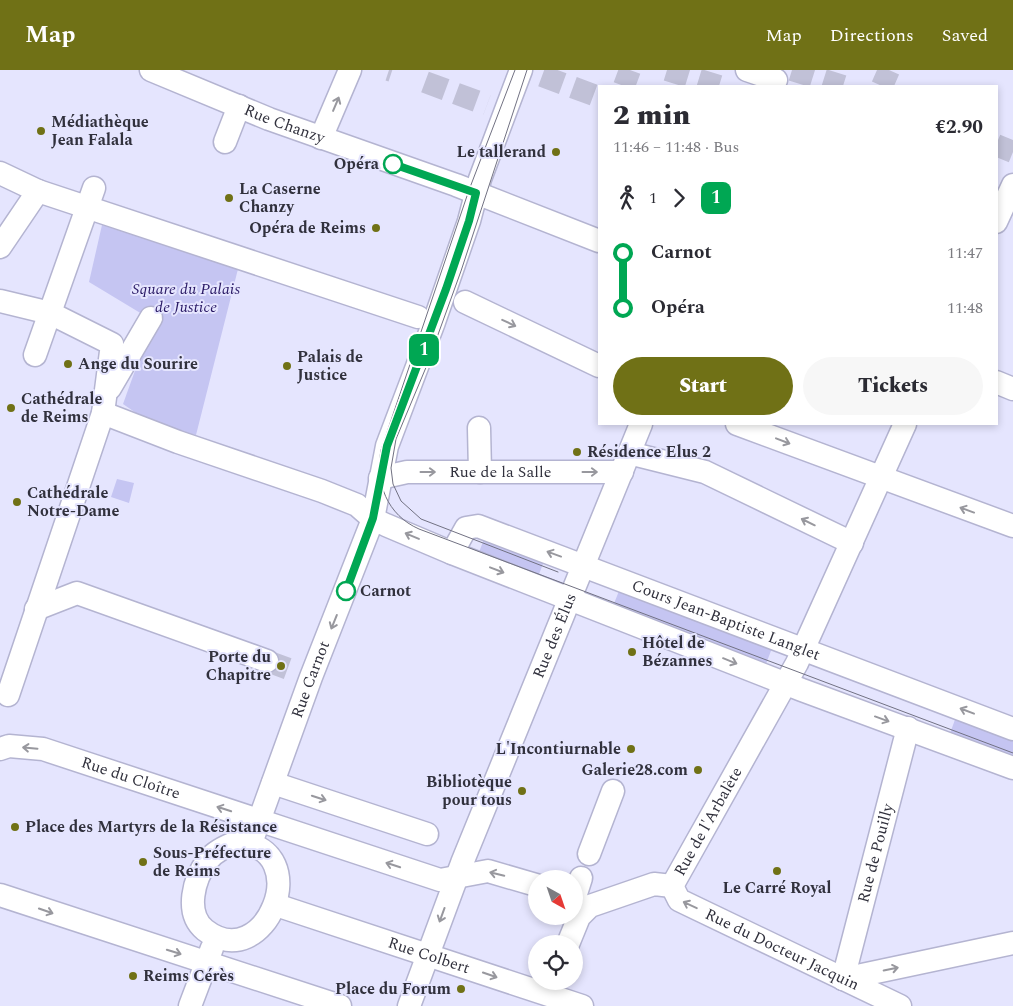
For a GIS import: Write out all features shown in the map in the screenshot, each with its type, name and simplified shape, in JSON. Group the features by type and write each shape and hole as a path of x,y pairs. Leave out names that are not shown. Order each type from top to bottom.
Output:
{"street":[{"name":"Rue Chanzy","path":"151,70 321,138 476,193 598,241"},
{"path":"321,138 350,70"},
{"name":"Rue Carnot","path":"251,843 273,783 303,674 373,518 387,446 426,320 469,221 476,193 521,70"},
{"path":"747,70 777,79"},
{"path":"225,142 239,106"},
{"path":"0,173 38,191 91,198 426,320"},
{"path":"998,218 1013,185"},
{"path":"0,247 38,191"},
{"path":"35,355 91,198"},
{"path":"0,301 50,313 112,344 104,404"},
{"path":"465,302 598,366"},
{"path":"8,695 104,404 151,318"},
{"path":"998,383 1013,389"},
{"path":"104,404 178,442 322,491 353,504 373,518 452,553 786,684 1013,768"},
{"name":"Rue des Élus","path":"457,875 459,845 570,598 641,425"},
{"path":"740,425 881,479 1013,526"},
{"name":"Rue de l'Arbalète","path":"583,901 654,884 672,886 786,684 906,425"},
{"path":"479,428 480,472"},
{"name":"Rue de la Salle","path":"380,478 398,472 480,472 625,462 705,472 852,543"},
{"name":"Cours Jean-Baptiste Langlet","path":"452,553 466,528 478,526 806,644 1013,729"},
{"path":"36,610 77,593 263,660"},
{"name":"Rue de Pouilly","path":"843,979 908,728"},
{"name":"Rue du Cloître","path":"0,749 10,746 43,749 440,880 457,875"},
{"path":"273,783 427,834"},
{"path":"589,854 613,791"},
{"path":"236,842 251,843 271,860 280,888 276,905 268,921 257,931 230,941 216,938 202,927 195,914 192,898 198,876 208,859 222,848 236,842"},
{"path":"409,1006 457,875 488,872 528,883"},
{"name":"Rue du Docteur Jacquin","path":"672,886 679,900 900,1006"},
{"path":"0,895 340,1006"},
{"name":"Rue Colbert","path":"276,905 582,1006"},
{"path":"190,1006 216,938"},
{"path":"843,979 1013,943"}],"green space":[{"name":"Square du Palais de Justice","path":"102,225 238,269 196,435 166,429 165,433 123,404 141,354 147,317 89,282"},
{"path":"117,479 134,483 129,503 111,497"},
{"path":"486,534 546,556 536,582 476,560"},
{"path":"621,586 774,643 764,669 611,611"},
{"path":"957,714 1013,735 1013,764 948,739"}],"tunnel":[{"path":"624,85 630,70"},
{"path":"667,70 716,85"},
{"path":"792,70 840,85"},
{"path":"882,85 889,70"},
{"path":"542,76 598,97"},
{"path":"425,82 487,105"},
{"path":"998,146 1013,152"},
{"path":"267,661 294,671"}],"tram line":[{"path":"515,70 469,190 381,450 380,474 382,486 391,507 408,523 419,529 1013,753"},
{"path":"527,70 461,271 427,365 396,439 391,468 393,484 401,501 421,519 558,572"}],"bus line":[{"name":"1","path":"346,591 373,518 387,446 446,289 469,221 476,193 393,164"}],"place":[{"name":"Médiathèque Jean Falala","path":"41,131"},
{"name":"Le tallerand","path":"556,152"},
{"name":"Opéra","path":"393,164"},
{"name":"La Caserne Chanzy","path":"229,198"},
{"name":"Opéra de Reims","path":"376,228"},
{"name":"Ange du Sourire","path":"68,364"},
{"name":"Palais de Justice","path":"287,366"},
{"name":"Cathédrale de Reims","path":"11,408"},
{"name":"Résidence Elus 2","path":"577,452"},
{"name":"Cathédrale Notre-Dame","path":"17,502"},
{"name":"Carnot","path":"346,591"},
{"name":"Hôtel de Bézannes","path":"632,652"},
{"name":"Porte du Chapitre","path":"281,666"},
{"name":"L'Incontiurnable","path":"631,749"},
{"name":"Galerie28.com","path":"698,770"},
{"name":"Bibliotèque pour tous","path":"522,791"},
{"name":"Place des Martyrs de la Résistance","path":"15,827"},
{"name":"Sous-Préfecture de Reims","path":"143,862"},
{"name":"Le Carré Royal","path":"777,871"},
{"name":"Reims Cérès","path":"133,976"},
{"name":"Place du Forum","path":"461,989"}]}
